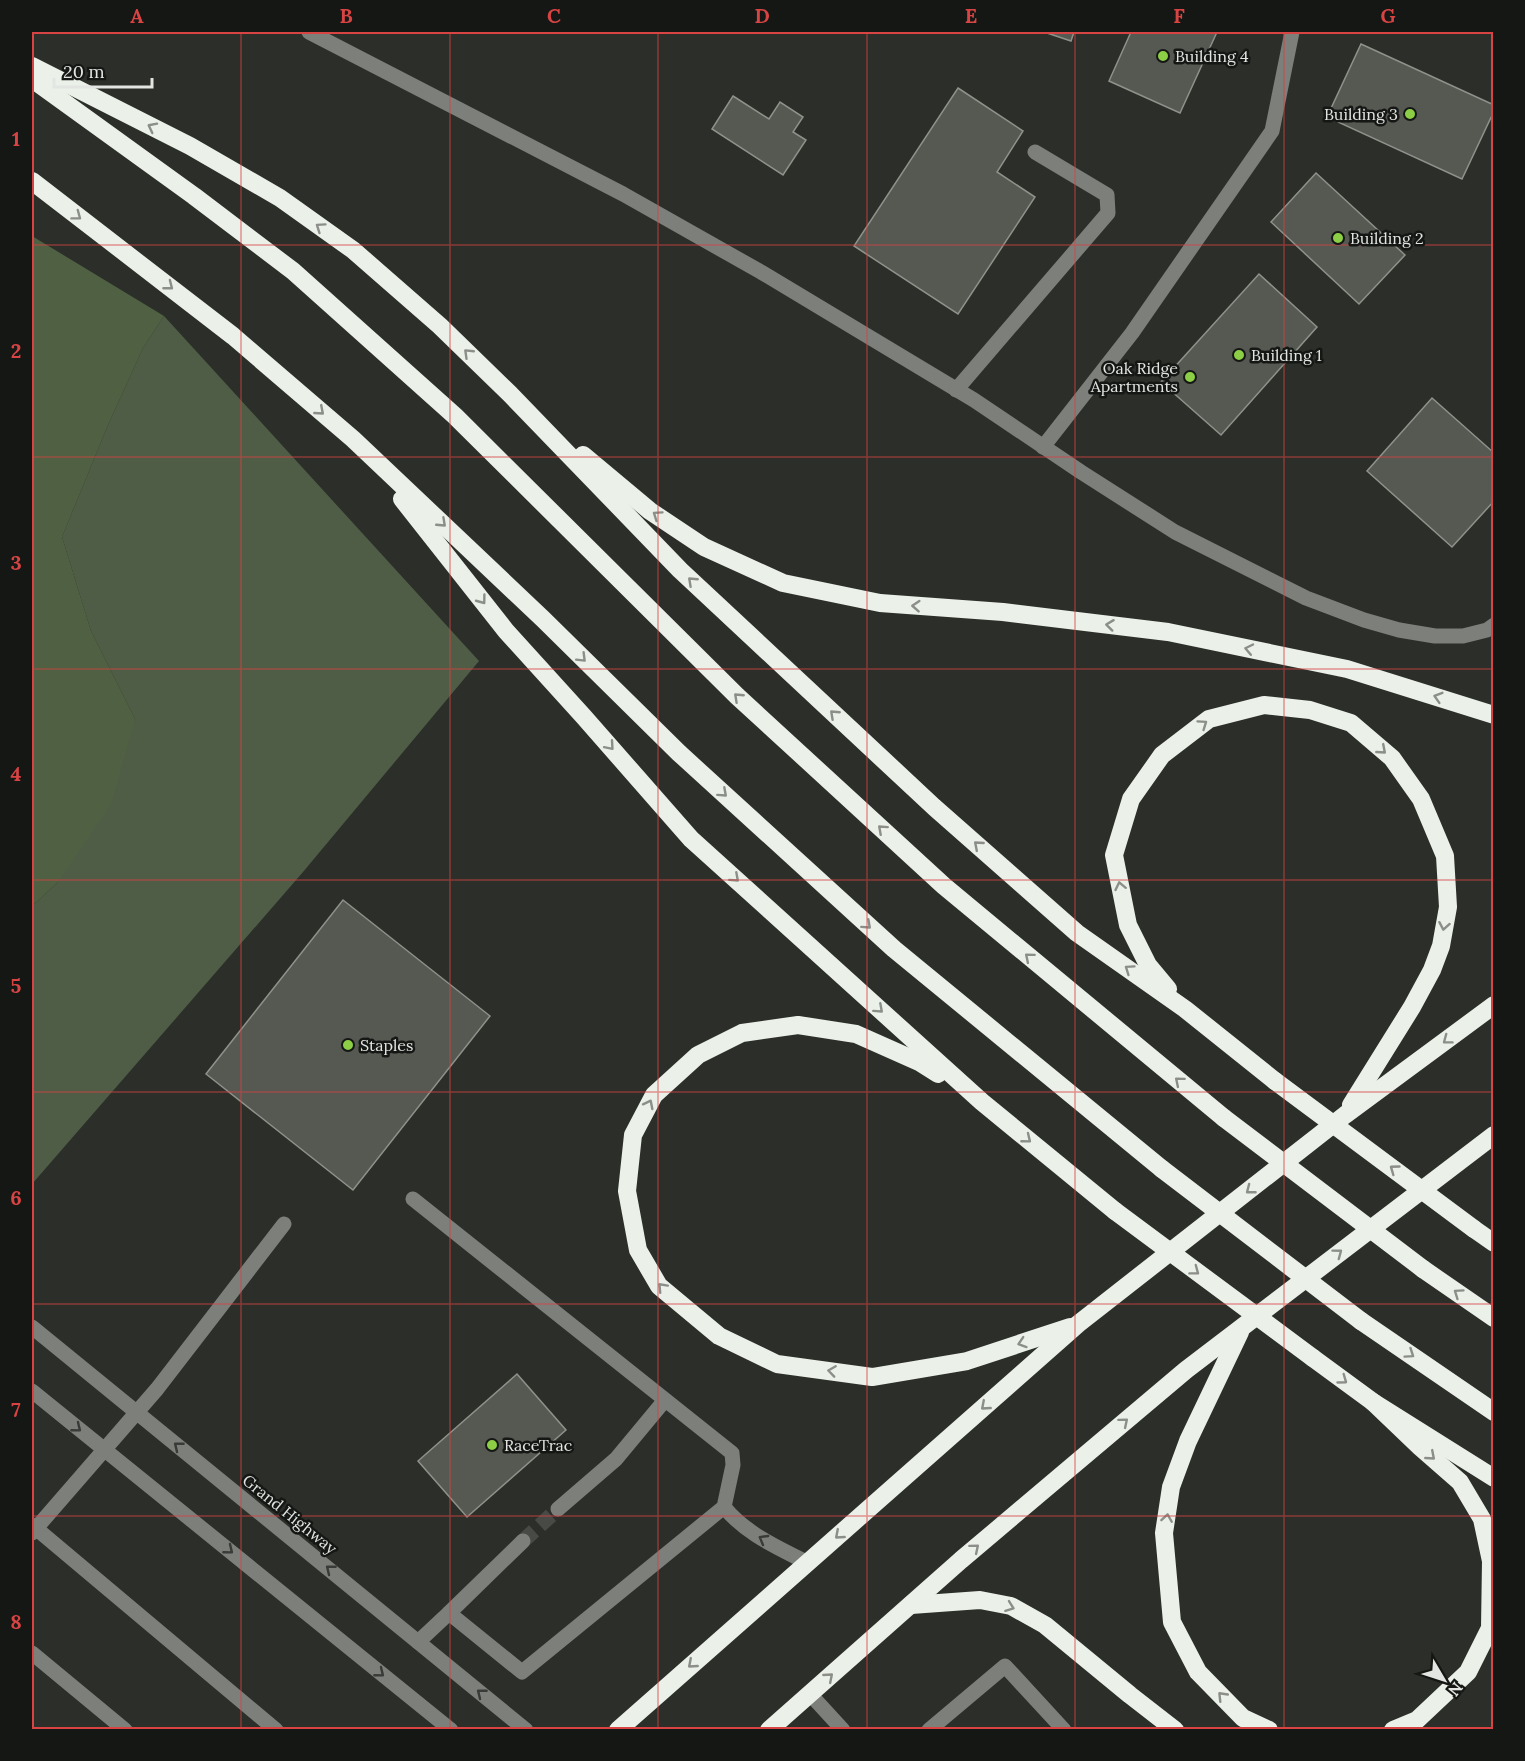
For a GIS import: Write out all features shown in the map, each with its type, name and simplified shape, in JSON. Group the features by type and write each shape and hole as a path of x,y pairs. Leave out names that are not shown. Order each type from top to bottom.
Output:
{"highway":[{"path":"32,66 190,146 280,198 353,250 440,326 510,394 680,570 934,807 1077,933 1185,1009 1275,1081 1494,1243"},
{"path":"32,79 293,271 455,416 737,696 944,886 1224,1118 1424,1269 1494,1318"},
{"path":"32,181 233,336 353,439 543,619 679,753 894,949 1162,1169 1361,1322 1494,1412"},
{"path":"510,394 650,511 704,547 783,583 880,603 1004,612 1168,632 1347,669 1494,715"},
{"path":"353,439 443,549 506,631 692,839 982,1102 1115,1211 1373,1402 1494,1478"},
{"path":"1185,1009 1148,965 1128,925 1114,855 1131,799 1162,756 1209,719 1264,705 1310,710 1351,723 1392,758 1421,799 1445,856 1448,907 1441,946 1432,970 1412,1007 1345,1115"},
{"path":"618,1730 1078,1324 1345,1115 1494,1005"},
{"path":"982,1102 919,1062 856,1034 798,1025 742,1033 698,1055 654,1095 633,1136 627,1191 638,1250 659,1286 719,1336 777,1364 872,1377 967,1361 1078,1324"},
{"path":"769,1730 910,1605 1186,1370 1494,1134"},
{"path":"1242,1327 1185,1450 1171,1487 1164,1533 1172,1622 1198,1672 1243,1718 1269,1730"},
{"path":"1373,1402 1460,1482 1482,1518 1491,1561 1490,1628 1468,1672 1417,1720 1393,1730"},
{"path":"910,1605 980,1600 1011,1606 1045,1625 1175,1730"}],"street":[{"path":"309,32 623,194 761,273 956,390 1175,532 1306,598 1364,620 1399,630 1435,636 1463,636 1490,627"},
{"path":"1043,447 1132,333 1272,131 1292,32"},
{"path":"956,390 1108,213 1107,195 1035,152"},
{"path":"413,1198 732,1453 733,1465 723,1507 522,1672 449,1613"},
{"path":"276,1730 33,1529 137,1413 284,1224"},
{"name":"Grand Highway","path":"32,1326 526,1730"},
{"path":"32,1391 451,1730"},
{"path":"558,1509 616,1459 665,1400"},
{"path":"723,1507 737,1523 808,1563"},
{"path":"418,1642 523,1541"},
{"path":"32,1653 125,1730"},
{"path":"929,1730 1005,1666 1064,1730"},
{"path":"810,1694 843,1730"}],"green space":[{"path":"32,236 164,316 143,348 108,425 62,537 91,631 135,719 111,804 57,883 32,906"},
{"path":"164,316 479,661 303,872 32,1184 32,906 57,883 135,719 91,631 62,537 108,425 143,348"}],"building":[{"path":"1044,32 1074,32 1071,41"},
{"name":"Building 4","path":"1131,32 1217,32 1180,113 1109,81"},
{"name":"Building 3","path":"1361,44 1494,105 1494,111 1462,179 1327,117"},
{"path":"958,88 1023,131 997,172 1035,197 958,314 854,246"},
{"path":"733,96 769,119 780,102 803,117 793,132 806,140 783,175 712,129"},
{"name":"Building 2","path":"1316,173 1405,255 1359,304 1271,222"},
{"name":"Building 1","path":"1259,274 1317,327 1221,435 1161,382"},
{"path":"1432,398 1494,453 1494,501 1452,547 1367,471"},
{"name":"Staples","path":"343,900 490,1016 353,1190 206,1074"},
{"name":"RaceTrac","path":"517,1374 566,1430 467,1517 418,1461"}],"tunnel":[{"path":"523,1541 558,1509"}],"place":[{"name":"Building 4","path":"1163,56"},
{"name":"Building 3","path":"1410,114"},
{"name":"Building 2","path":"1338,238"},
{"name":"Building 1","path":"1239,355"},
{"name":"Oak Ridge Apartments","path":"1190,377"},
{"name":"Staples","path":"348,1045"},
{"name":"RaceTrac","path":"492,1445"}]}
